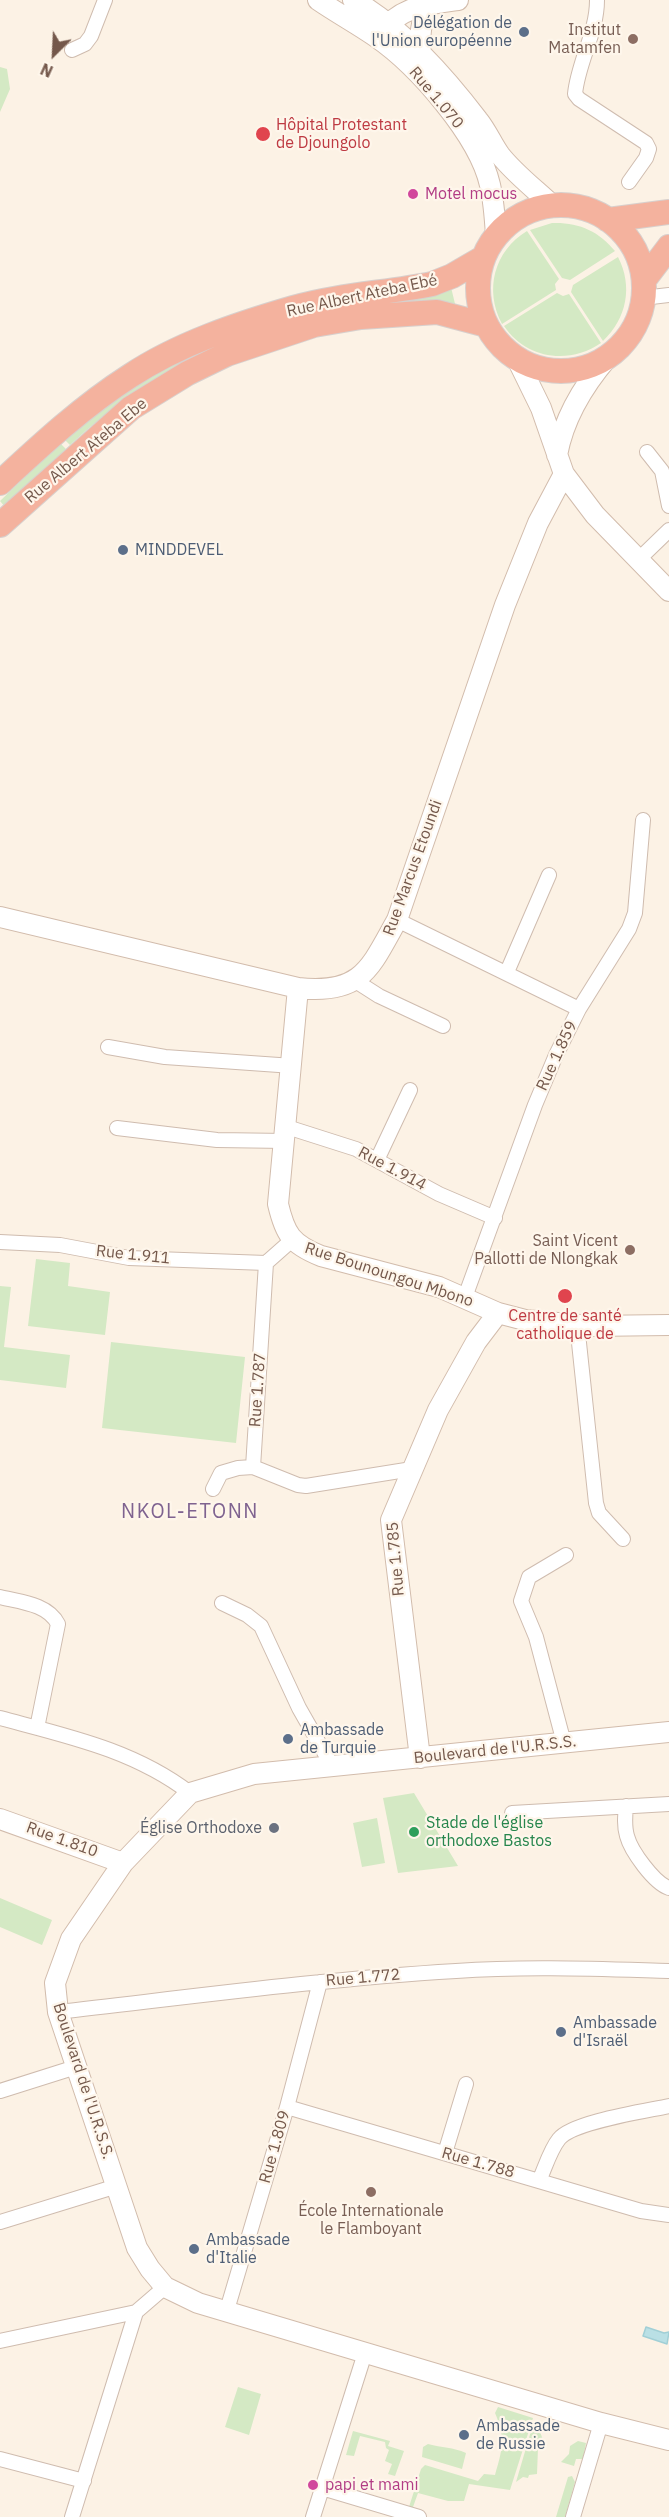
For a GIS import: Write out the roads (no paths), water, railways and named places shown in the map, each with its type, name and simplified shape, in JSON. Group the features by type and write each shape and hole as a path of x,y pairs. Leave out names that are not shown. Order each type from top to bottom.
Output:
{"highway":[{"path":"553,206 581,208 608,220 632,246 640,263 644,289 640,315 632,332 621,345 608,357 591,366 563,371 535,367 517,359 494,338 480,309 478,291 483,258 496,236 512,221 531,211 553,206"},
{"path":"608,220 669,212"},
{"path":"644,289 669,247"},
{"name":"Rue Albert Ateba Ebé","path":"0,483 43,444 130,375 176,351 223,331 295,308 432,284 452,276 483,258"},
{"name":"Rue Albert Ateba Ebe","path":"0,525 131,408 188,373 227,354 314,325 370,316 437,312 486,325"}],"street":[{"path":"72,50 85,44 91,36 105,0"},
{"name":"Rue 1.070","path":"318,0 383,31 421,55 479,120 500,154 515,172 553,206"},
{"name":"Rue 1.070","path":"353,0 383,31 463,128 482,160 490,184 496,236"},
{"path":"383,31 407,10 428,4 458,0"},
{"path":"597,0 595,28 575,94 579,99 646,143 649,150 646,158 629,182"},
{"path":"421,55 419,37 428,4"},
{"path":"644,289 669,295"},
{"name":"Rue Marcus Etoundi","path":"0,917 298,988 331,988 354,980 376,960 397,920 505,604 560,466 564,426 588,381 608,357"},
{"path":"517,359 541,408 560,466 595,516 669,591"},
{"path":"647,452 662,471 669,506"},
{"path":"637,561 669,530"},
{"name":"Rue 1.859","path":"465,1297 535,1105 556,1055 579,1009 629,929 635,913 643,820"},
{"path":"507,972 549,875"},
{"path":"397,920 579,1009"},
{"path":"354,980 379,996 444,1026"},
{"name":"Rue Bounoungou Mbono","path":"298,988 293,1066 278,1204 283,1223 292,1240 303,1249 321,1256 439,1287 498,1313 525,1320 578,1324 669,1325"},
{"path":"108,1047 165,1057 293,1066"},
{"path":"377,1161 410,1090"},
{"name":"Rue 1.914","path":"117,1128 217,1140 286,1134 356,1149 439,1194 495,1218"},
{"path":"266,1263 292,1240"},
{"name":"Rue 1.911","path":"0,1242 60,1245 129,1258 266,1263"},
{"name":"Rue 1.787","path":"253,1467 266,1263"},
{"name":"Rue 1.785","path":"420,1758 391,1520 412,1469 458,1373 476,1342 498,1313"},
{"path":"578,1324 596,1503 599,1513 622,1539"},
{"path":"213,1489 221,1473 238,1468 253,1467 306,1486 412,1469"},
{"path":"564,1743 536,1637 521,1601 529,1577 543,1566 567,1555"},
{"path":"0,1597 38,1606 53,1615 58,1624 37,1728"},
{"path":"222,1603 247,1615 261,1626 299,1708 332,1766"},
{"path":"0,1718 120,1752 176,1782 190,1793"},
{"name":"Boulevard de l'U.R.S.S.","path":"669,1732 254,1774 190,1793 123,1863 71,1939 55,1983 58,2012 137,2248 165,2287 198,2302 365,2353 601,2423 669,2440"},
{"path":"512,1814 669,1804"},
{"path":"626,1806 628,1841 659,1883 669,1888"},
{"name":"Rue 1.810","path":"0,1819 123,1863"},
{"name":"Rue 1.772","path":"58,2012 320,1982 455,1971 522,1968 669,1971"},
{"name":"Rue 1.809","path":"227,2310 287,2107 320,1982"},
{"path":"0,2091 76,2067"},
{"path":"445,2153 466,2084"},
{"path":"539,2181 559,2138 573,2129 669,2106"},
{"name":"Rue 1.788","path":"287,2107 641,2211 669,2215"},
{"path":"0,2222 117,2186"},
{"path":"0,2341 136,2312 165,2287"},
{"path":"72,2517 136,2312"},
{"path":"313,2517 365,2353"},
{"path":"573,2517 601,2423"},
{"path":"0,2460 84,2481"},
{"path":"322,2488 419,2517"}],"water":[{"path":"646,2327 664,2333 669,2332 667,2344 643,2336"}],"place":[{"name":"Délégation de l'Union européenne","path":"524,32"},
{"name":"Institut Matamfen","path":"633,39"},
{"name":"Hôpital Protestant de Djoungolo","path":"263,134"},
{"name":"Motel mocus","path":"413,194"},
{"name":"MINDDEVEL","path":"123,550"},
{"name":"Saint Vicent Pallotti de Nlongkak","path":"630,1250"},
{"name":"Centre de santé catholique de","path":"565,1296"},
{"name":"Ambassade de Turquie","path":"288,1739"},
{"name":"Église Orthodoxe","path":"274,1828"},
{"name":"Stade de l'église orthodoxe Bastos","path":"414,1832"},
{"name":"Ambassade d'Israël","path":"561,2032"},
{"name":"École Internationale le Flamboyant","path":"371,2192"},
{"name":"Ambassade d'Italie","path":"194,2249"},
{"name":"Ambassade de Russie","path":"464,2435"},
{"name":"papi et mami","path":"313,2485"}],"district":[{"name":"NKOL-ETONN","path":"190,1512"}]}
